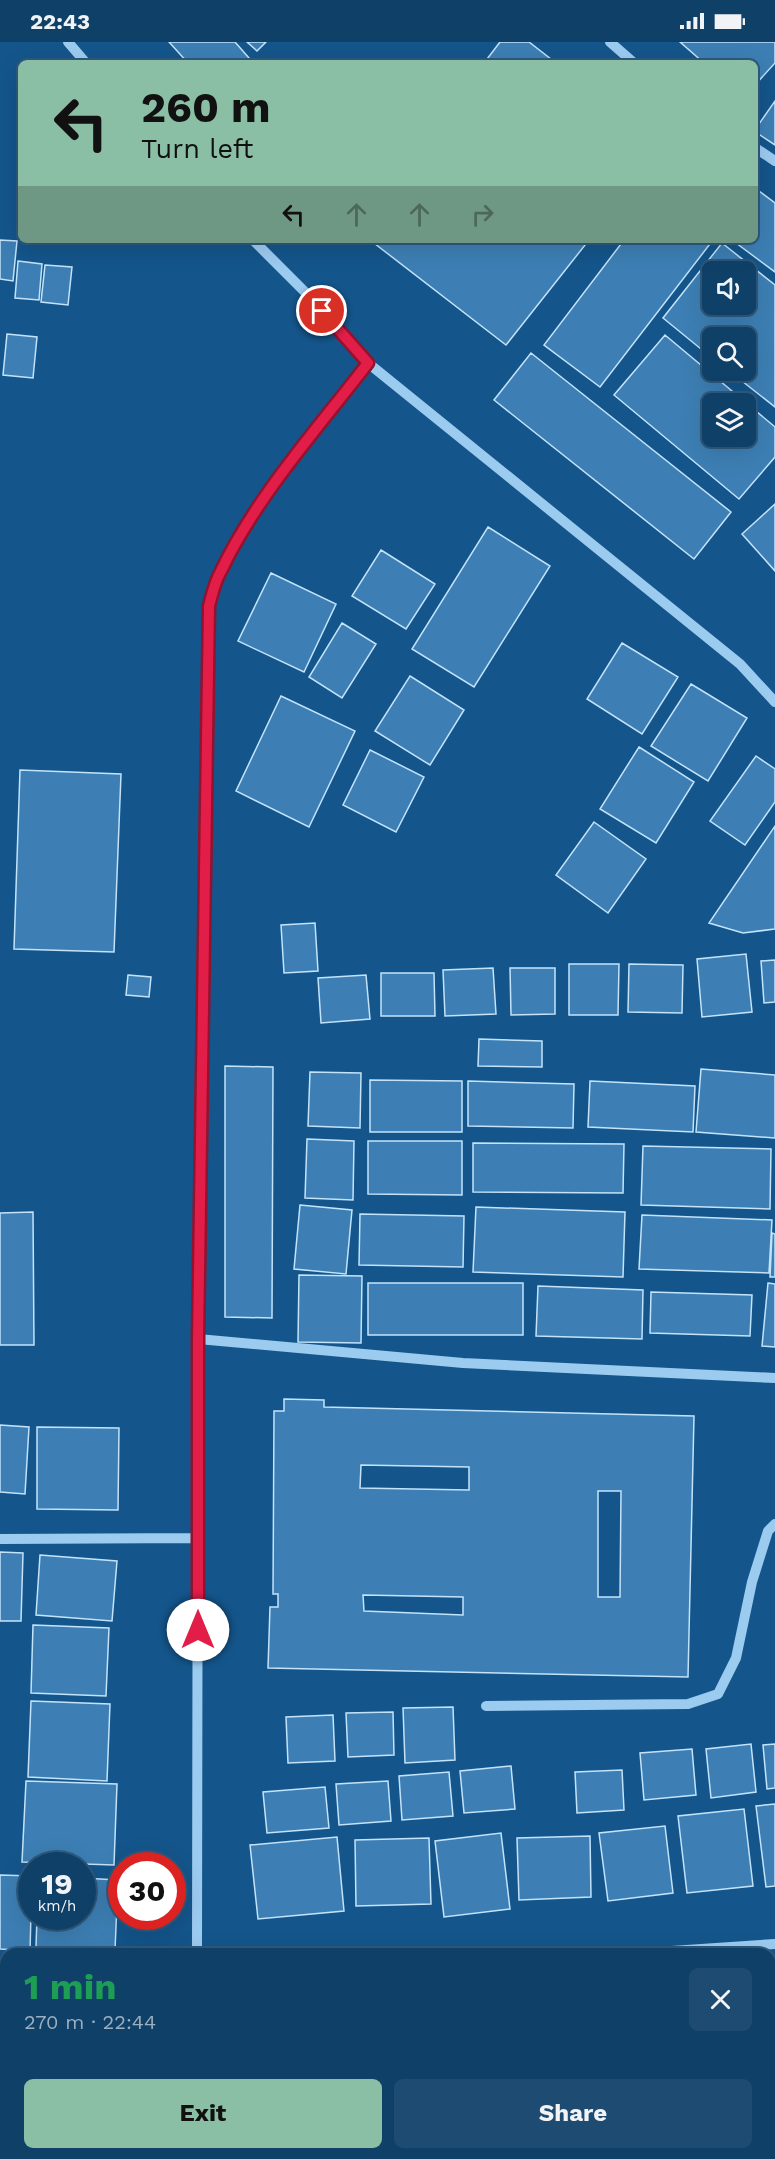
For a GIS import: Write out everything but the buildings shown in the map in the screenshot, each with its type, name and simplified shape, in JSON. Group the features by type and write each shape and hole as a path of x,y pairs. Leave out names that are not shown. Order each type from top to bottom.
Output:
{"street":[{"path":"68,42 83,60"},
{"path":"610,42 631,60"},
{"path":"758,150 775,161"},
{"path":"256,243 307,294 368,363 740,664 775,702"},
{"path":"197,1948 198,1339 209,606 220,572 244,528 368,363"},
{"path":"198,1339 463,1362 775,1378"},
{"path":"486,1706 688,1704 718,1694 736,1658 752,1582 768,1531 775,1524"},
{"path":"0,1539 198,1538"},
{"path":"716,1948 775,1944"}],"route":[{"path":"198,1630 198,1339 209,606 220,572 244,528 368,363 322,311"}]}
